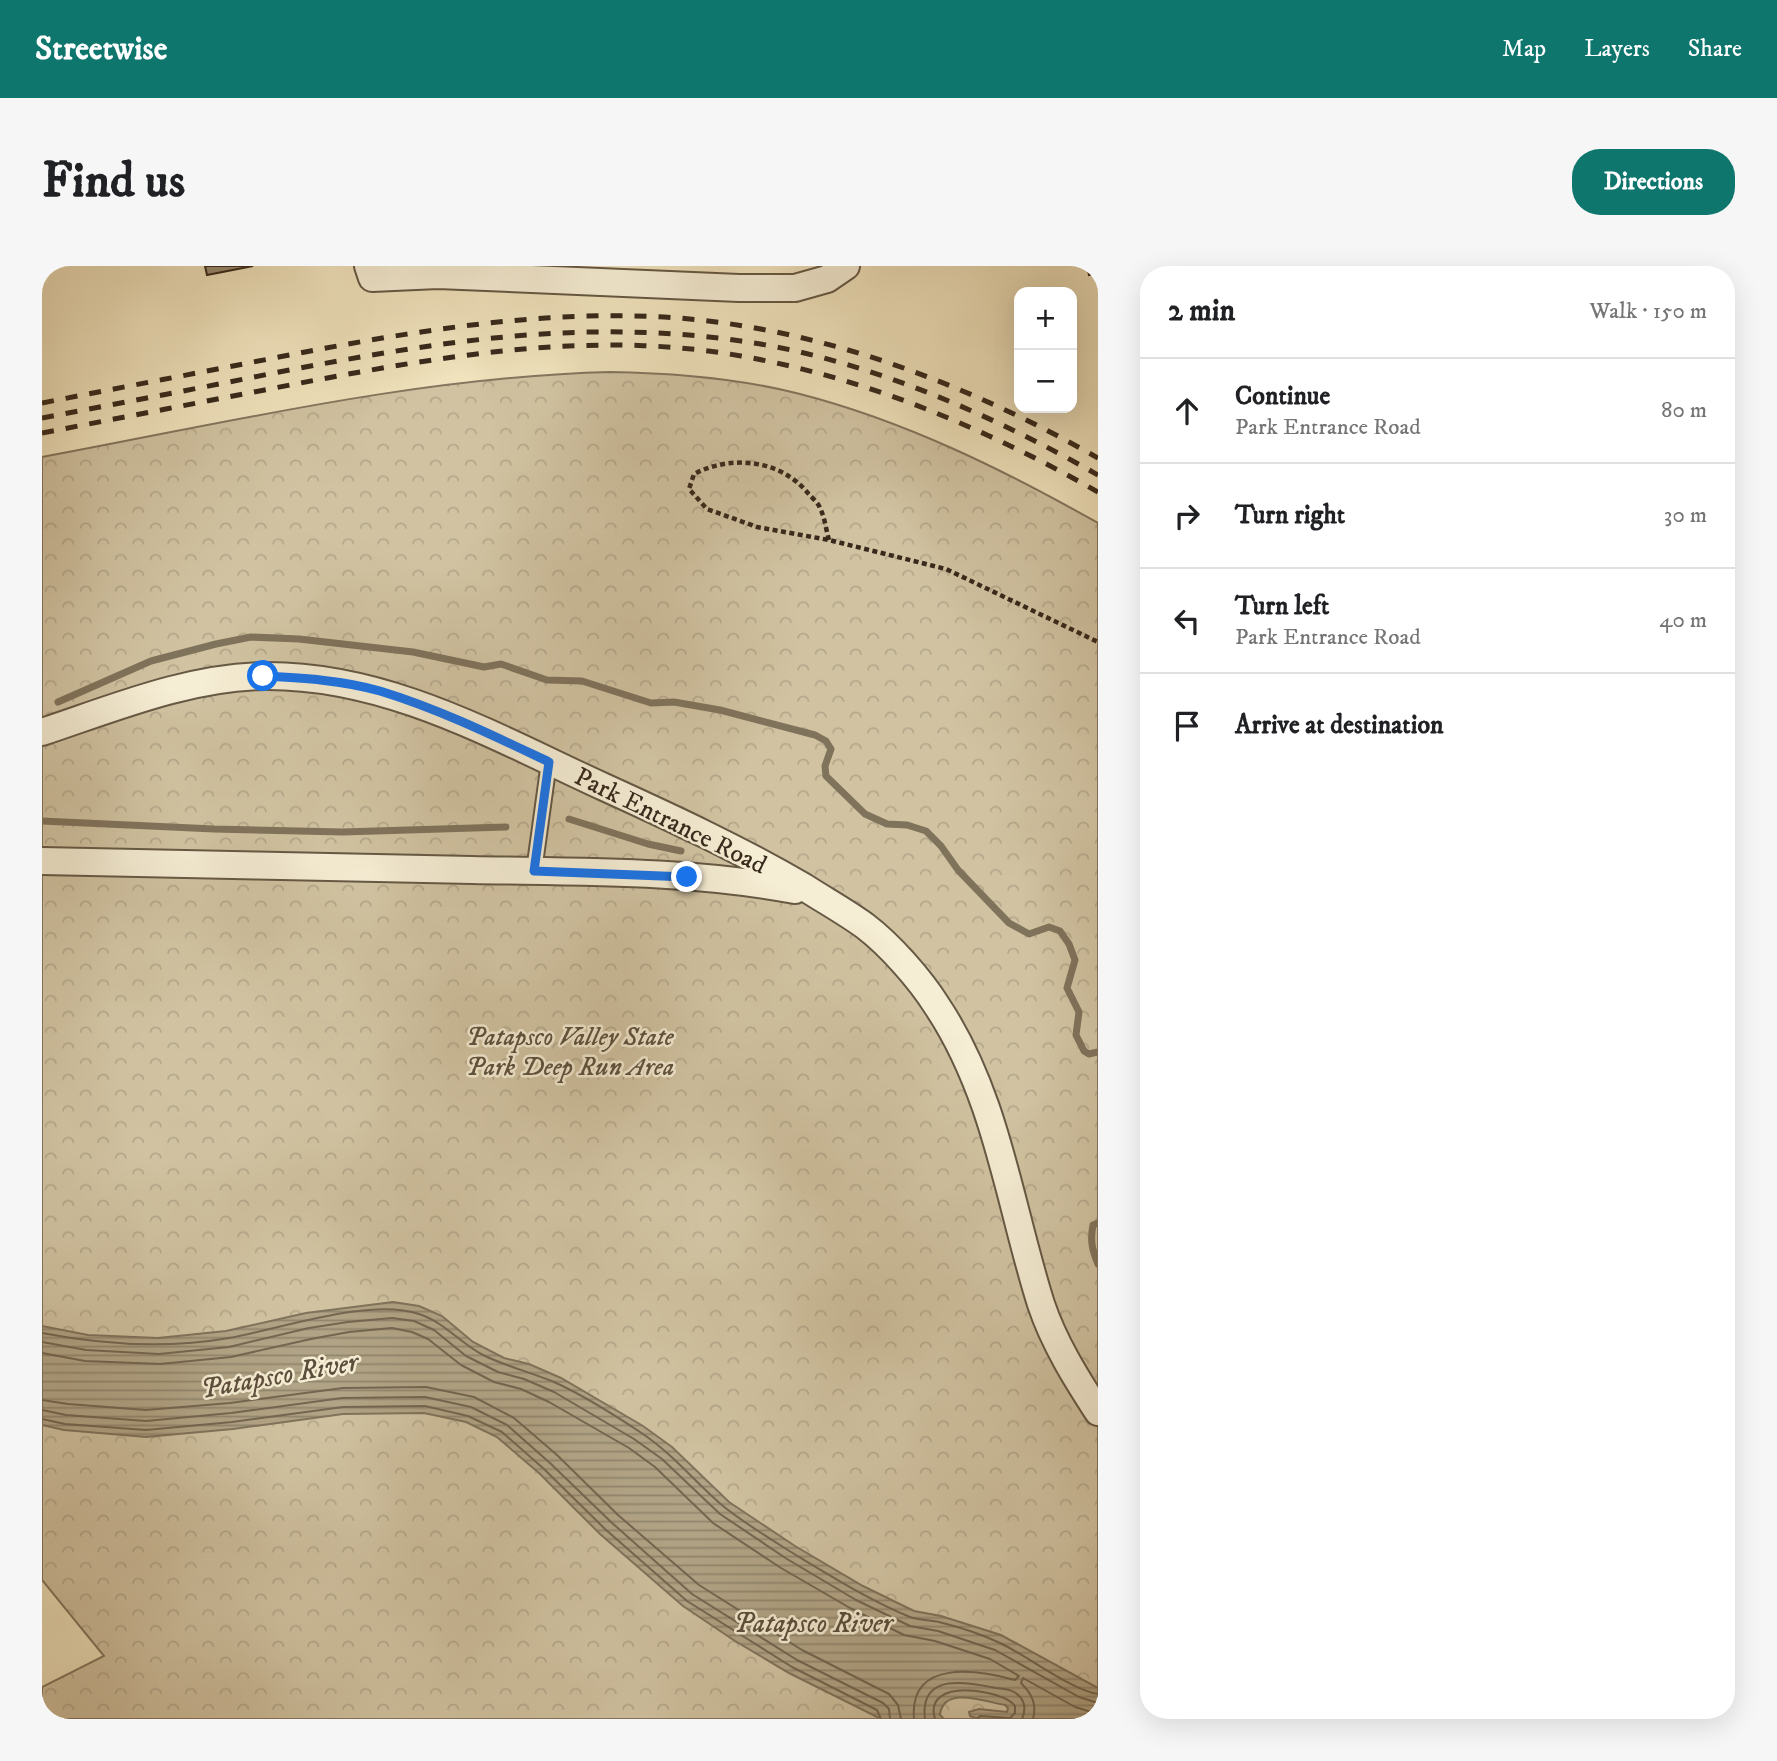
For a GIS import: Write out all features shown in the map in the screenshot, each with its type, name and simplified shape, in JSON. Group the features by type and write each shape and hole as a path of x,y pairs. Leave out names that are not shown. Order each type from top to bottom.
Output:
{"street":[{"path":"370,272 738,288 795,288 827,279 846,266"},
{"name":"Park Entrance Road","path":"42,732 186,685 263,676 319,679 378,690 447,714 708,834 815,894 866,927 904,964 936,1004 971,1064 996,1135 1042,1306 1066,1362 1098,1412"},
{"name":"Park Entrance Road","path":"42,861 534,871 747,881 815,894"}],"lane":[{"path":"534,871 549,762"}],"path":[{"path":"829,540 820,507 801,484 769,466 740,461 711,465 694,474 689,489 707,509 757,527 829,540 946,569 1098,642"}],"green space":[{"name":"Patapsco Valley State Park Deep Run Area","path":"610,372 729,380 839,405 953,449 1027,484 1098,523 1098,1719 42,1719 42,1687 104,1656 42,1580 42,457 395,392 467,382"}],"water":[{"name":"Patapsco River","path":"393,1302 419,1306 442,1316 473,1342 504,1358 529,1364 561,1378 643,1426 672,1447 729,1502 795,1546 863,1586 914,1611 941,1616 1001,1635 1098,1688 1098,1719 978,1719 970,1716 969,1712 979,1709 1007,1712 1008,1708 977,1699 957,1698 949,1700 943,1706 940,1715 944,1719 881,1719 789,1673 683,1606 600,1534 540,1474 497,1437 466,1422 424,1413 343,1414 233,1429 146,1437 64,1430 42,1425 42,1326 88,1335 158,1338 226,1331 306,1313"}],"building":[{"path":"205,266 253,266 207,275"},
{"path":"1087,266 1098,266 1098,273 1089,275"}],"waterway":[{"path":"58,702 151,661 216,644 251,637 299,639 413,652 484,667 501,664 547,680 582,681 651,703 674,702 720,710 815,735 826,741 831,749 825,766 826,776 865,814 887,824 907,825 926,831 958,870 1009,923 1029,934 1049,927 1060,931 1075,960 1067,988 1079,1012 1076,1035 1084,1051 1089,1054 1098,1052"},
{"path":"569,819 648,844 681,851"},
{"path":"42,821 343,832 506,827"},
{"path":"1098,1223 1093,1225 1092,1235 1098,1264"}],"railway":[{"path":"42,403 425,331 568,317 664,317 777,332 888,363 996,406 1098,458"},
{"path":"42,418 337,361 452,343 565,333 681,334 787,349 879,375 970,410 1098,475"},
{"path":"42,433 458,356 571,346 685,348 788,366 880,392 1013,447 1098,492"}],"route":[{"path":"263,676 319,679 378,690 447,714 549,762 534,871 687,877"}]}
